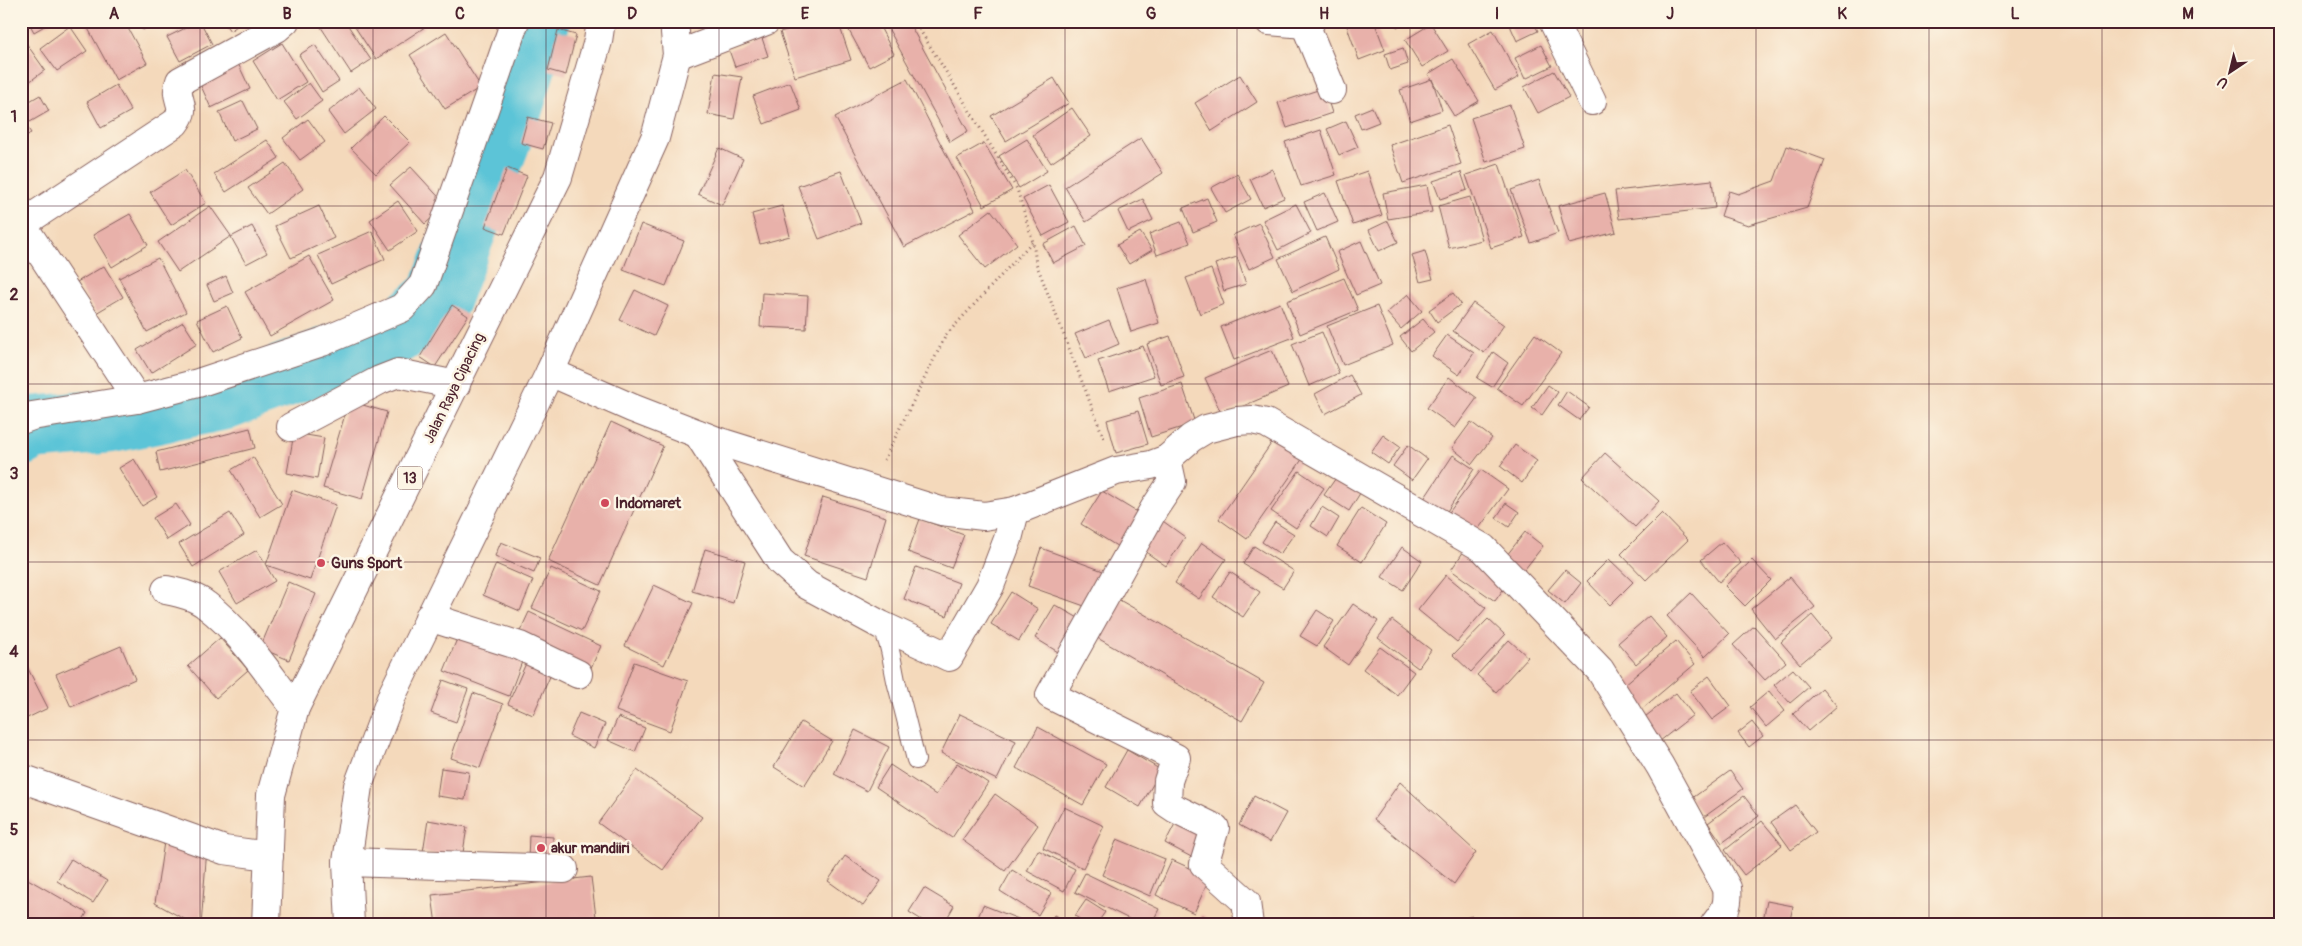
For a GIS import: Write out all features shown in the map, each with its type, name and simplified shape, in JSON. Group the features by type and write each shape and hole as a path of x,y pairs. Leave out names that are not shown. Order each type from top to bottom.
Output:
{"main road":[{"path":"137,399 22,223 175,123 181,116 183,108 177,96 180,80 277,28 285,21"},
{"path":"21,420 32,416 137,399 198,383 322,342 402,308 423,285 515,21"},
{"path":"350,925 347,862 358,786 393,692 550,372 655,138 676,40 766,21"},
{"path":"1269,21 1308,22 1332,90"},
{"path":"1554,21 1592,101"},
{"name":"Jalan Raya Cipacing","path":"266,925 271,795 295,708 558,176 599,31"},
{"path":"550,372 632,408 698,434 941,512 984,516 1015,511 1116,471 1151,465 1167,459 1191,438 1206,430 1252,420 1266,423 1483,548 1600,670 1660,766 1727,888 1728,902 1714,925"},
{"path":"291,427 380,380 398,374 456,385"},
{"path":"698,434 780,561 807,585 881,625 949,657 990,586 1008,538 1015,511"},
{"path":"1167,459 1172,482 1154,508 1050,695 1176,758 1168,781 1167,803 1176,810 1215,828 1204,864 1246,902 1249,925"},
{"path":"166,590 192,597 206,604 246,644 295,708"},
{"path":"429,617 520,646 578,674"},
{"path":"21,778 224,850 269,856"},
{"path":"347,862 564,869"}],"lane":[{"path":"881,625 887,636 916,760"}],"path":[{"path":"914,21 1017,189 1036,263 1116,471"},
{"path":"869,490 946,335 1032,242"}],"building":[{"path":"28,21 53,21 34,32"},
{"path":"84,21 124,21 147,63 116,80"},
{"path":"137,21 155,21 143,30"},
{"path":"200,21 212,44 180,61 167,37"},
{"path":"223,21 244,21 230,31"},
{"path":"317,21 345,21 371,60 351,73"},
{"path":"351,21 420,21 425,27 376,59"},
{"path":"815,21 838,21 851,60 795,77 780,32"},
{"path":"858,21 877,21 894,54 869,67 847,27"},
{"path":"895,21 908,21 968,131 950,142 887,26"},
{"path":"1345,21 1374,21 1385,50 1359,60"},
{"path":"1394,21 1409,21 1397,27"},
{"path":"1508,21 1533,21 1538,31 1517,41"},
{"path":"1431,24 1448,51 1422,67 1405,40"},
{"path":"70,26 87,51 57,71 40,48"},
{"path":"558,30 576,35 566,75 548,70"},
{"path":"1493,30 1519,77 1495,90 1468,44"},
{"path":"446,32 481,87 445,109 410,55"},
{"path":"21,36 45,70 21,88"},
{"path":"762,38 768,56 735,67 729,50"},
{"path":"282,43 306,82 277,100 253,61"},
{"path":"315,45 339,81 322,92 299,55"},
{"path":"1541,45 1552,66 1525,79 1515,58"},
{"path":"1403,48 1408,64 1390,70 1385,54"},
{"path":"235,57 250,89 211,108 196,75"},
{"path":"1453,59 1479,101 1454,116 1428,74"},
{"path":"1554,71 1569,97 1538,113 1524,87"},
{"path":"715,73 742,77 734,119 708,114"},
{"path":"1240,75 1257,102 1212,131 1195,103"},
{"path":"1054,78 1069,103 1006,141 991,116"},
{"path":"907,79 975,210 904,247 835,117"},
{"path":"1432,79 1442,110 1410,121 1400,90"},
{"path":"790,82 801,110 764,124 753,96"},
{"path":"309,83 322,101 297,119 284,102"},
{"path":"116,85 131,111 101,128 87,102"},
{"path":"359,87 376,109 344,134 328,112"},
{"path":"1324,88 1332,113 1287,128 1278,103"},
{"path":"40,95 49,111 30,122 21,106"},
{"path":"243,101 257,129 232,141 219,112"},
{"path":"1510,105 1525,149 1486,162 1471,118"},
{"path":"1372,107 1379,122 1361,129 1355,114"},
{"path":"1072,108 1091,136 1051,163 1033,135"},
{"path":"384,116 410,142 376,174 351,148"},
{"path":"528,117 551,123 543,149 521,143"},
{"path":"21,118 31,133 21,139"},
{"path":"308,119 325,142 300,160 283,138"},
{"path":"1346,121 1358,147 1339,155 1327,129"},
{"path":"1448,125 1461,164 1403,183 1390,145"},
{"path":"1321,130 1336,175 1301,186 1285,142"},
{"path":"1141,138 1163,173 1086,222 1065,187"},
{"path":"1027,139 1047,171 1019,188 999,156"},
{"path":"267,140 279,158 226,192 214,174"},
{"path":"984,143 1012,190 984,206 957,158"},
{"path":"1787,146 1825,160 1807,208 1748,225 1721,216 1729,191 1738,194 1774,181"},
{"path":"719,148 743,159 722,205 698,194"},
{"path":"285,163 303,189 267,214 248,188"},
{"path":"1499,164 1524,237 1491,248 1466,175"},
{"path":"411,167 446,205 425,224 390,185"},
{"path":"507,168 527,176 504,234 485,227"},
{"path":"1272,169 1284,198 1263,207 1250,179"},
{"path":"185,170 206,203 171,225 150,192"},
{"path":"841,171 861,223 819,239 798,186"},
{"path":"1367,171 1382,215 1353,225 1338,181"},
{"path":"1461,172 1467,190 1440,199 1433,181"},
{"path":"1237,174 1251,199 1225,213 1211,188"},
{"path":"1539,180 1558,233 1531,243 1511,190"},
{"path":"1712,180 1715,208 1619,219 1615,191"},
{"path":"1049,185 1069,222 1043,236 1023,199"},
{"path":"1427,185 1432,212 1388,219 1383,193"},
{"path":"1325,193 1338,222 1317,231 1304,202"},
{"path":"1605,193 1616,232 1569,244 1558,206"},
{"path":"1470,197 1482,240 1449,248 1438,206"},
{"path":"1207,198 1217,222 1193,232 1183,208"},
{"path":"1143,199 1153,220 1128,232 1118,211"},
{"path":"398,201 418,231 390,250 370,220"},
{"path":"1296,204 1311,233 1278,250 1263,220"},
{"path":"210,206 231,236 178,272 158,242"},
{"path":"319,206 334,238 291,258 275,226"},
{"path":"782,206 790,236 760,244 752,214"},
{"path":"991,210 1017,244 985,269 958,235"},
{"path":"130,214 148,245 112,267 93,235"},
{"path":"1388,221 1398,242 1379,251 1369,230"},
{"path":"1181,222 1190,243 1157,255 1149,234"},
{"path":"1259,223 1275,257 1249,269 1233,235"},
{"path":"641,224 684,241 666,286 623,270"},
{"path":"252,226 267,253 246,264 231,237"},
{"path":"1076,226 1086,246 1053,263 1043,244"},
{"path":"372,231 385,259 331,284 318,255"},
{"path":"1140,232 1152,250 1129,264 1117,245"},
{"path":"1325,237 1339,269 1293,291 1278,259"},
{"path":"1361,241 1380,285 1356,295 1337,252"},
{"path":"1425,251 1433,279 1420,282 1412,255"},
{"path":"309,256 334,300 270,336 245,292"},
{"path":"1237,257 1246,284 1224,291 1215,264"},
{"path":"158,258 186,312 147,332 119,278"},
{"path":"104,266 123,297 96,313 77,282"},
{"path":"1211,269 1224,304 1200,314 1186,278"},
{"path":"226,276 233,293 214,301 207,285"},
{"path":"1344,278 1358,310 1300,334 1287,301"},
{"path":"1146,279 1159,323 1131,332 1117,288"},
{"path":"635,290 668,306 654,336 620,320"},
{"path":"762,293 808,296 806,329 760,327"},
{"path":"1453,293 1461,304 1437,322 1429,310"},
{"path":"1408,294 1422,311 1401,329 1387,313"},
{"path":"1280,303 1294,337 1234,360 1221,327"},
{"path":"1473,303 1504,325 1484,353 1453,331"},
{"path":"452,305 468,316 435,367 420,357"},
{"path":"227,306 242,338 213,352 197,320"},
{"path":"1377,306 1393,345 1343,365 1327,326"},
{"path":"1423,319 1434,332 1411,351 1400,337"},
{"path":"1109,320 1119,344 1086,358 1075,334"},
{"path":"183,322 197,344 151,373 137,350"},
{"path":"1322,332 1339,373 1309,386 1292,344"},
{"path":"1535,334 1561,353 1523,406 1497,388"},
{"path":"1447,335 1474,353 1459,375 1432,356"},
{"path":"1170,336 1184,377 1161,385 1147,344"},
{"path":"1143,346 1154,376 1109,391 1098,361"},
{"path":"1272,350 1288,387 1222,415 1205,378"},
{"path":"1493,352 1508,363 1492,387 1477,378"},
{"path":"1350,375 1361,395 1325,414 1315,394"},
{"path":"1449,377 1477,398 1455,428 1427,408"},
{"path":"1182,384 1195,423 1151,437 1139,398"},
{"path":"1548,385 1558,392 1542,415 1532,408"},
{"path":"1567,391 1589,407 1579,420 1558,405"},
{"path":"349,401 387,412 362,499 323,488"},
{"path":"1138,411 1148,444 1116,453 1107,420"},
{"name":"Indomaret","path":"611,422 663,446 600,585 548,561"},
{"path":"1471,422 1492,438 1472,464 1452,448"},
{"path":"250,428 255,448 160,472 156,452"},
{"path":"294,433 324,438 317,479 287,473"},
{"path":"1383,435 1400,447 1388,464 1371,452"},
{"path":"1275,438 1303,458 1247,539 1219,519"},
{"path":"1408,445 1427,459 1412,480 1393,466"},
{"path":"1515,445 1537,461 1522,483 1500,466"},
{"path":"1605,453 1659,501 1635,527 1582,478"},
{"path":"1453,455 1474,469 1444,516 1422,502"},
{"path":"253,457 282,504 260,517 231,470"},
{"path":"134,459 157,497 142,506 119,468"},
{"path":"1481,470 1508,489 1474,535 1447,515"},
{"path":"1299,471 1324,488 1296,528 1271,511"},
{"path":"1338,475 1362,490 1349,511 1324,495"},
{"path":"292,490 336,505 310,580 266,565"},
{"path":"1102,491 1140,514 1120,548 1081,524"},
{"path":"823,497 886,517 868,577 804,556"},
{"path":"1506,503 1519,512 1509,527 1496,518"},
{"path":"176,504 190,525 167,540 153,518"},
{"path":"1322,507 1339,518 1328,537 1311,526"},
{"path":"1361,508 1386,524 1362,562 1337,546"},
{"path":"230,513 244,535 193,567 179,544"},
{"path":"1662,513 1688,540 1646,580 1621,554"},
{"path":"920,519 964,535 951,568 908,552"},
{"path":"1160,519 1185,537 1166,566 1140,548"},
{"path":"1275,522 1294,534 1280,554 1262,542"},
{"path":"1525,532 1543,546 1521,574 1503,560"},
{"path":"501,542 540,558 534,573 495,556"},
{"path":"1722,542 1741,563 1719,582 1701,560"},
{"path":"1202,543 1226,559 1199,599 1175,583"},
{"path":"1254,546 1294,571 1283,588 1243,564"},
{"path":"1402,547 1422,561 1403,590 1382,577"},
{"path":"1041,548 1103,571 1090,608 1028,586"},
{"path":"1466,548 1510,580 1495,601 1451,570"},
{"path":"705,549 745,561 733,603 692,591"},
{"path":"257,550 275,581 237,603 219,572"},
{"path":"1609,559 1633,582 1610,605 1587,581"},
{"path":"1752,560 1771,580 1745,606 1725,586"},
{"path":"496,564 533,580 520,611 483,595"},
{"path":"916,567 959,583 947,616 904,599"},
{"path":"551,568 601,591 582,631 532,608"},
{"path":"1565,570 1581,583 1565,604 1548,590"},
{"path":"1230,572 1260,592 1243,617 1213,597"},
{"path":"1446,575 1486,608 1457,642 1418,610"},
{"path":"1790,577 1815,607 1775,639 1751,609"},
{"path":"288,582 316,594 289,660 260,648"},
{"path":"654,585 693,603 664,665 625,646"},
{"path":"1011,592 1038,609 1019,641 991,624"},
{"path":"1691,593 1729,634 1705,657 1667,616"},
{"path":"1116,598 1264,683 1242,721 1094,636"},
{"path":"1353,604 1378,621 1348,665 1323,647"},
{"path":"1055,605 1082,620 1063,655 1035,638"},
{"path":"1317,610 1334,621 1317,646 1300,636"},
{"path":"529,612 601,646 589,672 517,638"},
{"path":"1812,615 1831,638 1800,664 1781,642"},
{"path":"1649,616 1667,637 1636,664 1618,643"},
{"path":"1488,619 1505,635 1471,672 1453,655"},
{"path":"1392,620 1431,650 1418,668 1378,638"},
{"path":"1754,626 1786,662 1765,680 1733,645"},
{"path":"459,634 523,659 509,696 444,671"},
{"path":"220,638 248,670 216,698 188,666"},
{"path":"1509,640 1528,657 1496,692 1477,675"},
{"path":"1676,641 1695,664 1637,713 1618,690"},
{"path":"121,646 135,679 71,707 56,674"},
{"path":"1380,647 1414,672 1397,695 1363,669"},
{"path":"21,655 48,708 21,721"},
{"path":"527,661 552,672 533,715 508,704"},
{"path":"634,662 688,681 670,731 616,711"},
{"path":"1793,669 1809,687 1790,703 1774,685"},
{"path":"1709,676 1731,706 1712,720 1690,691"},
{"path":"443,680 468,689 456,722 431,713"},
{"path":"1822,688 1837,706 1808,731 1793,714"},
{"path":"1769,691 1785,711 1766,727 1750,707"},
{"path":"473,693 503,704 480,768 451,758"},
{"path":"1676,693 1693,715 1655,745 1637,723"},
{"path":"579,713 605,724 594,748 569,736"},
{"path":"960,714 1016,741 997,780 941,753"},
{"path":"618,717 645,728 635,752 608,740"},
{"path":"801,722 832,741 804,786 774,767"},
{"path":"1752,722 1763,736 1749,747 1738,733"},
{"path":"1038,727 1106,764 1083,805 1016,768"},
{"path":"855,730 889,747 867,791 834,774"},
{"path":"1127,750 1161,770 1140,807 1106,787"},
{"path":"957,763 988,783 952,838 876,787 890,765 936,795"},
{"path":"441,768 469,772 465,800 437,796"},
{"path":"637,770 702,817 663,870 598,823"},
{"path":"1730,771 1743,789 1704,817 1691,799"},
{"path":"1400,782 1476,852 1454,884 1374,819"},
{"path":"995,794 1038,825 1005,871 962,840"},
{"path":"1254,796 1286,813 1270,842 1239,825"},
{"path":"1744,796 1759,816 1722,843 1708,823"},
{"path":"1795,805 1816,832 1791,850 1771,822"},
{"path":"1064,807 1104,826 1083,868 1043,848"},
{"path":"428,820 467,827 462,859 423,852"},
{"path":"1177,820 1209,836 1197,860 1165,843"},
{"path":"1762,821 1782,845 1744,875 1725,850"},
{"path":"21,833 28,840 21,847"},
{"name":"akur mandiiri","path":"529,835 553,837 552,861 528,860"},
{"path":"1117,839 1165,859 1150,896 1102,875"},
{"path":"164,842 207,848 201,925 195,925 155,903"},
{"path":"1038,850 1075,869 1064,891 1027,871"},
{"path":"845,856 881,881 863,906 828,881"},
{"path":"71,859 107,881 93,903 57,881"},
{"path":"1172,860 1210,877 1194,913 1156,895"},
{"path":"1012,870 1051,893 1038,915 1000,891"},
{"path":"1085,873 1159,909 1151,925 1141,925 1075,892"},
{"path":"591,877 597,925 436,925 432,895"},
{"path":"26,878 87,913 80,925 29,925 21,920 21,887"},
{"path":"924,888 954,906 943,925 930,925 909,912"},
{"path":"1086,900 1105,912 1096,925 1088,925 1075,916"},
{"path":"1767,901 1793,906 1789,925 1762,925"},
{"path":"983,905 1021,920 1019,925 975,925"},
{"path":"1054,915 1073,925 1050,925"},
{"path":"1202,915 1217,925 1196,925"},
{"path":"1472,916 1475,925 1445,925 1445,924"}],"waterway":[{"path":"21,435 31,428 112,421 226,398 397,332 439,297 509,114 538,21"}],"place":[{"name":"Indomaret","path":"605,503"},
{"name":"Guns Sport","path":"321,563"},
{"name":"akur mandiiri","path":"541,848"}]}
